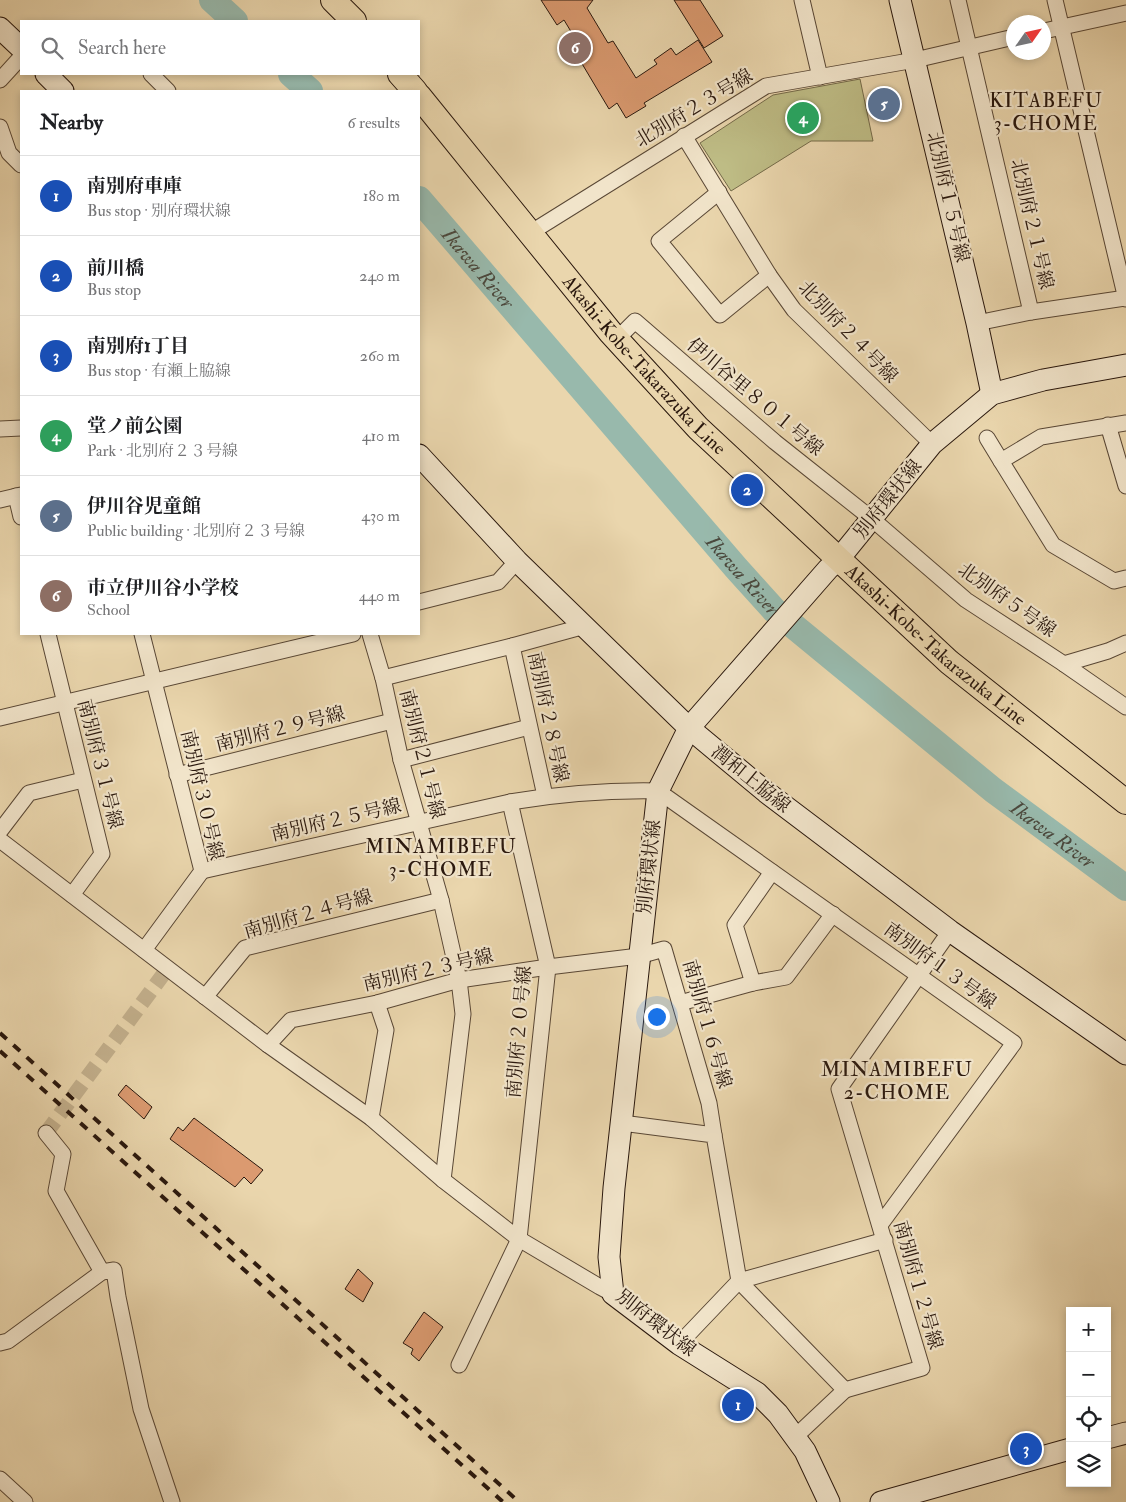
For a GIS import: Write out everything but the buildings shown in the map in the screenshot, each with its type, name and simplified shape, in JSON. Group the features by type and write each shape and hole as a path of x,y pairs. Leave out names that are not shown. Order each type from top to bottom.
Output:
{"main road":[{"path":"333,0 353,20"},
{"path":"401,75 414,90"},
{"name":"Akashi-Kobe-Takarazuka Line","path":"420,97 616,340 698,428 833,564 949,662 1126,802"}],"street":[{"path":"802,0 820,77"},
{"name":"北別府１５号線","path":"900,0 978,324 992,394"},
{"name":"北別府２１号線","path":"958,0 1031,312"},
{"path":"978,324 1031,312 1126,298 1056,0"},
{"path":"1051,29 1126,13"},
{"path":"0,28 20,47"},
{"name":"北別府２３号線","path":"530,233 766,86 915,60 1006,40"},
{"path":"0,80 20,58"},
{"path":"152,75 167,90"},
{"path":"0,127 9,153 20,164"},
{"name":"北別府２４号線","path":"684,136 769,275 794,310 932,444"},
{"path":"719,192 658,241 720,315 769,275"},
{"name":"伊川谷里８０１号線","path":"616,340 635,321 775,442 872,519"},
{"name":"別府環状線","path":"829,1502 805,1451 778,1414 756,1393 679,1344 613,1294 609,1257 614,1188 658,791 689,728 872,519 932,444 992,394 1042,380 1126,364"},
{"path":"1001,461 1040,437 1126,423"},
{"path":"1108,425 1126,486"},
{"path":"0,429 20,428"},
{"path":"987,438 1053,545 1114,581 1126,578"},
{"name":"潤和上脇線","path":"420,456 517,561 689,728 766,792 950,932 1126,1054"},
{"path":"0,500 19,496"},
{"name":"北別府５号線","path":"872,519 966,600 1126,707"},
{"path":"420,602 498,582 517,561"},
{"path":"384,678 585,626"},
{"name":"南別府３１号線","path":"48,635 102,854 72,895"},
{"name":"南別府３０号線","path":"142,635 202,872 144,950"},
{"path":"0,718 349,635"},
{"name":"南別府２１号線","path":"370,635 384,678 401,760 440,900 459,980 463,1014 443,1180"},
{"path":"1064,664 1108,651 1126,643"},
{"name":"南別府２８号線","path":"512,646 545,796"},
{"name":"南別府２９号線","path":"177,774 392,722"},
{"path":"401,760 529,726"},
{"path":"0,832 29,793 83,780"},
{"name":"南別府２５号線","path":"202,872 510,802 545,796 597,791 658,791"},
{"name":"南別府１３号線","path":"658,791 1014,1043 880,1225"},
{"name":"南別府２０号線","path":"459,1365 519,1239 548,967 510,802"},
{"path":"0,840 268,1045 371,1118 443,1180 519,1239 613,1294"},
{"path":"753,983 735,925 772,872"},
{"name":"南別府２４号線","path":"205,997 245,948 440,900"},
{"path":"680,1002 753,983 786,977 833,914"},
{"name":"南別府１２号線","path":"845,1390 922,1368 839,1089 950,932"},
{"name":"南別府１６号線","path":"639,956 664,950 709,1103 714,1135"},
{"name":"南別府２３号線","path":"268,1045 291,1020 377,1003 459,980 639,956"},
{"path":"371,1118 386,1030 377,1003"},
{"path":"622,1123 714,1135 739,1281 845,1390 795,1437"},
{"path":"46,1133 64,1154 56,1191 102,1272"},
{"path":"679,1344 739,1281 885,1240"},
{"path":"0,1343 8,1341 102,1272 114,1270 141,1409 172,1502"},
{"path":"1111,1437 1126,1433"},
{"path":"881,1502 1066,1450"},
{"path":"0,1479 25,1502"}],"shaded area":[{"path":"860,79 873,141 811,141 731,191 700,143 773,95"}],"waterway":[{"name":"Ikawa River","path":"212,0 234,20"},
{"name":"Ikawa River","path":"292,75 309,90"},
{"name":"Ikawa River","path":"420,200 774,610 993,790 1126,888"}],"tunnel":[{"path":"46,1133 168,968"}],"railway":[{"path":"0,1033 519,1502"},
{"path":"0,1051 503,1502"}],"place":[{"name":"市立伊川谷小学校","path":"575,48"},
{"name":"伊川谷児童館","path":"884,104"},
{"name":"堂ノ前公園","path":"803,118"},
{"name":"前川橋","path":"747,490"},
{"name":"南別府車庫","path":"738,1405"},
{"name":"南別府1丁目","path":"1026,1449"}],"district":[{"name":"KITABEFU 3-CHOME","path":"1046,112"},
{"name":"MINAMIBEFU 3-CHOME","path":"441,858"},
{"name":"MINAMIBEFU 2-CHOME","path":"897,1080"}]}
